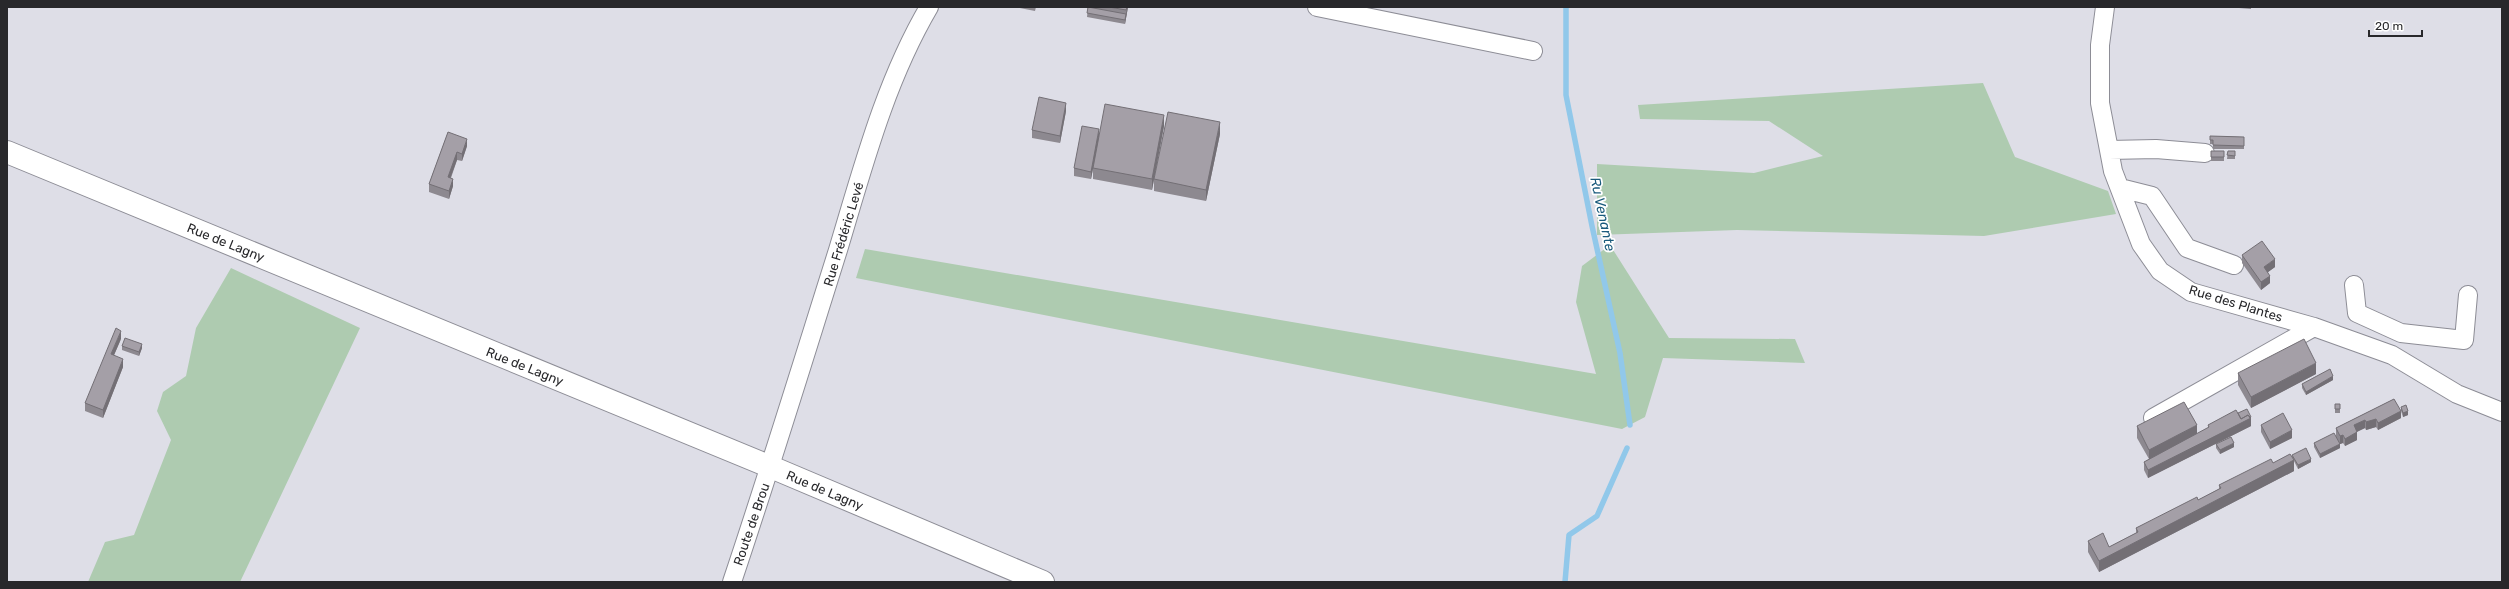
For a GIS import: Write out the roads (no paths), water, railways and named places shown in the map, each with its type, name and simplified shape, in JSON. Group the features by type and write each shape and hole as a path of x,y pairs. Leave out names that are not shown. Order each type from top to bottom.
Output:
{"main road":[{"name":"Rue de Lagny","path":"7,152 771,467 1043,582"}],"street":[{"name":"Rue Frédéric Levé","path":"771,467 886,96 912,37 929,7"},
{"path":"1317,7 1533,51"},
{"name":"Rue des Plantes","path":"2105,7 2100,45 2100,103 2109,150 2120,188 2142,244 2160,271 2191,292 2314,327 2392,355 2457,394 2502,412"},
{"path":"2109,150 2156,149 2205,153"},
{"path":"2120,188 2152,196 2187,248 2234,265"},
{"path":"2354,285 2357,313 2401,333 2464,340 2468,295"},
{"path":"2153,418 2314,327"},
{"path":"2392,355 2401,333"},
{"name":"Route de Brou","path":"732,582 771,467"}],"waterway":[{"name":"Ru Venante","path":"1566,7 1566,95 1592,226 1620,353 1630,425"},
{"name":"Ru Venante","path":"1565,582 1569,535 1597,516 1627,448"}]}
